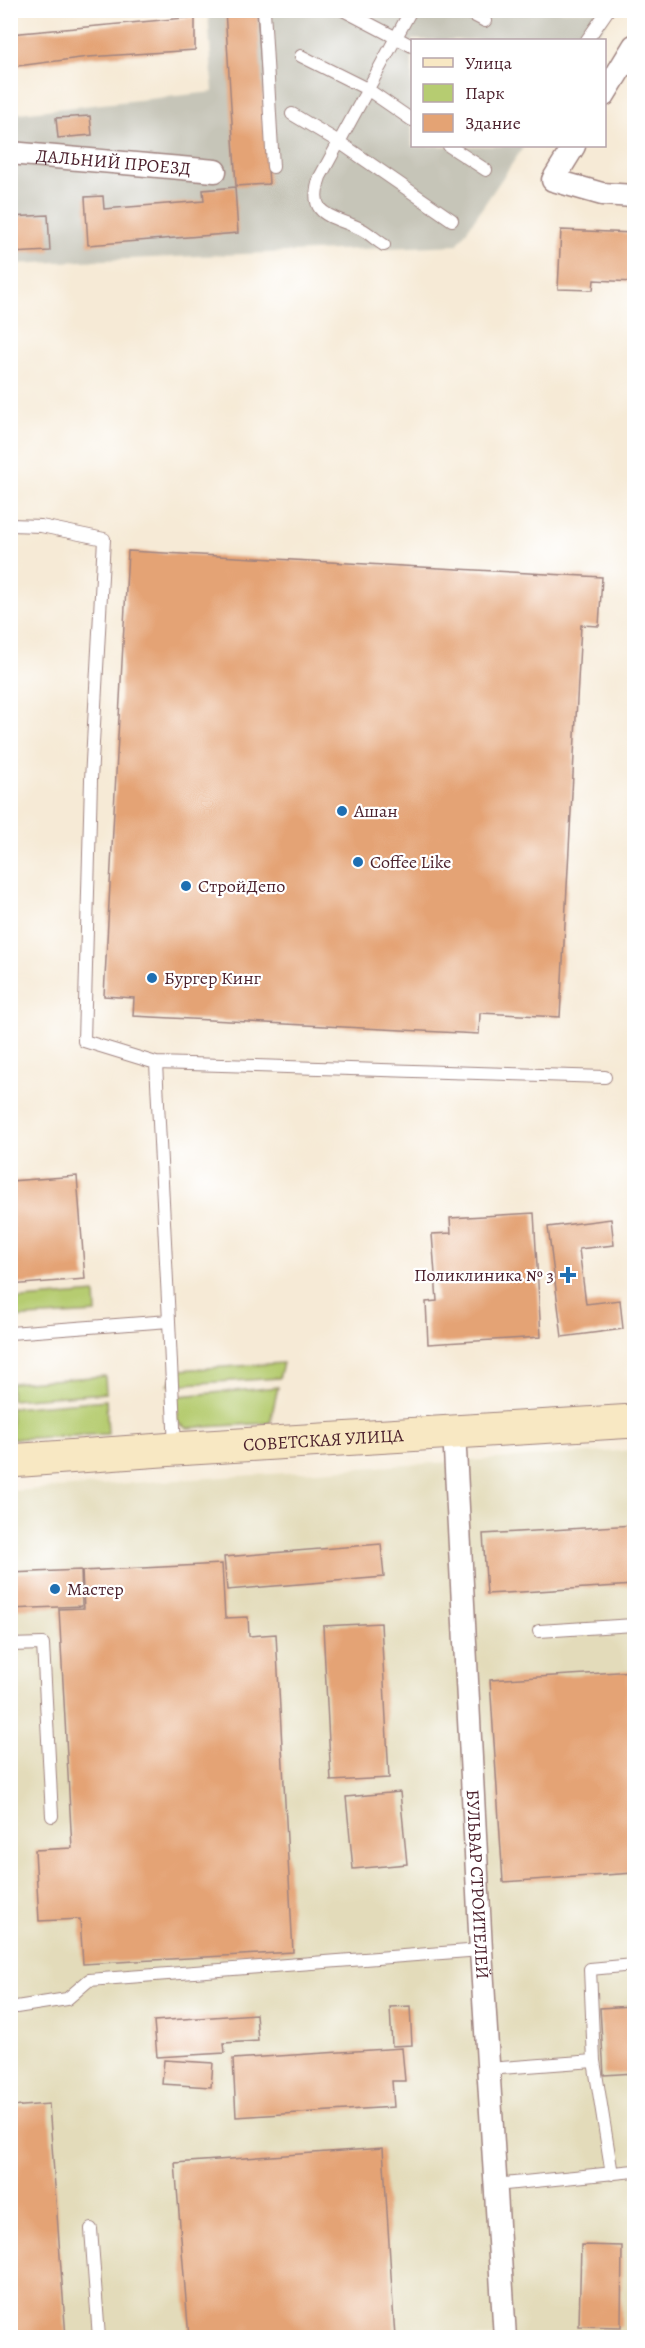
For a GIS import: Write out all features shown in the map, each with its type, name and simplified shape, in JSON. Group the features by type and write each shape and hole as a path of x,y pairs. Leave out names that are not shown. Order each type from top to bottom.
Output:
{"main road":[{"name":"СОВЕТСКАЯ УЛИЦА","path":"10,1461 454,1431 634,1422"}],"street":[{"path":"606,92 634,46"},
{"path":"573,147 553,180 602,194 634,196"},
{"name":"ДАЛЬНИЙ ПРОЕЗД","path":"10,153 215,171"},
{"name":"БУЛЬВАР СТРОИТЕЛЕЙ","path":"454,1431 481,1950 505,2337"}],"lane":[{"path":"264,10 273,167"},
{"path":"343,10 411,45"},
{"path":"384,245 362,229 325,215 317,206 315,196 320,177 411,10"},
{"path":"464,10 485,21"},
{"path":"588,39 608,10"},
{"path":"301,56 368,89 411,119"},
{"path":"292,114 339,142 452,220"},
{"path":"452,147 486,170"},
{"path":"10,525 41,526 104,539 92,780 84,1041 156,1063 605,1077"},
{"path":"156,1063 175,1449"},
{"path":"10,1333 169,1321"},
{"path":"538,1631 634,1624"},
{"path":"10,1645 43,1644 52,1816"},
{"path":"10,2008 67,1998 89,1980 481,1950"},
{"path":"612,2174 594,2061 590,1969 634,1965"},
{"path":"488,2069 594,2061"},
{"path":"495,2185 634,2171"},
{"path":"91,2229 99,2337"}],"shaded area":[{"path":"208,11 614,11 595,39 411,39 411,147 523,147 457,245 11,264 10,114 213,92"},
{"path":"634,882 634,1075 629,998"},
{"path":"634,1450 634,2337 11,2338 11,1491"}],"green space":[{"path":"95,1293 96,1313 11,1318 11,1300"},
{"path":"283,1363 279,1378 168,1385 179,1370"},
{"path":"105,1376 106,1393 11,1400 11,1383"},
{"path":"278,1387 270,1423 187,1428 174,1421 168,1397"},
{"path":"106,1400 108,1434 11,1439 11,1408"}],"building":[{"path":"225,10 257,10 269,184 236,186"},
{"path":"195,17 195,50 88,57 10,67 10,34"},
{"path":"90,116 92,135 58,138 56,118"},
{"path":"235,187 238,233 88,245 85,197 103,196 104,209 204,201 203,190"},
{"path":"48,215 50,251 10,253 10,217"},
{"path":"561,230 634,233 634,282 594,280 593,290 558,289"},
{"name":"Ашан","path":"128,551 602,577 599,626 581,625 560,1017 480,1013 479,1034 133,1016 134,998 104,996"},
{"path":"77,1176 85,1279 10,1285 10,1181"},
{"path":"534,1213 541,1337 428,1344 426,1302 437,1301 432,1234 451,1233 450,1218"},
{"name":"Поликлиника № 3","path":"611,1219 614,1245 579,1249 586,1304 620,1300 623,1329 562,1337 548,1227"},
{"path":"634,1525 634,1585 487,1594 483,1534"},
{"path":"381,1544 384,1577 227,1590 224,1557"},
{"path":"222,1564 225,1618 248,1617 249,1636 276,1634 293,1952 83,1964 80,1919 39,1921 35,1850 72,1848 59,1609 84,1608 82,1571"},
{"path":"81,1570 82,1606 10,1609 10,1573"},
{"path":"381,1623 389,1778 331,1781 323,1626"},
{"path":"634,1671 634,1873 503,1882 490,1680"},
{"path":"400,1792 407,1864 353,1869 346,1797"},
{"path":"630,1998 634,1998 634,2073 604,2075 600,2008 631,2006"},
{"path":"410,2006 412,2045 392,2046 390,2007"},
{"path":"256,2014 258,2041 224,2043 225,2053 157,2057 154,2021"},
{"path":"402,2048 405,2081 392,2081 394,2107 236,2117 233,2059"},
{"path":"164,2060 213,2063 211,2087 162,2084"},
{"path":"49,2104 66,2338 10,2338 10,2107"},
{"path":"383,2148 395,2338 189,2338 175,2163"},
{"path":"581,2245 622,2246 621,2327 579,2326"}],"place":[{"name":"Ашан","path":"342,811"},
{"name":"Coffee Like","path":"358,862"},
{"name":"СтройДепо","path":"186,886"},
{"name":"Бургер Кинг","path":"152,978"},
{"name":"Поликлиника № 3","path":"568,1275"},
{"name":"Мастер","path":"55,1589"}]}
